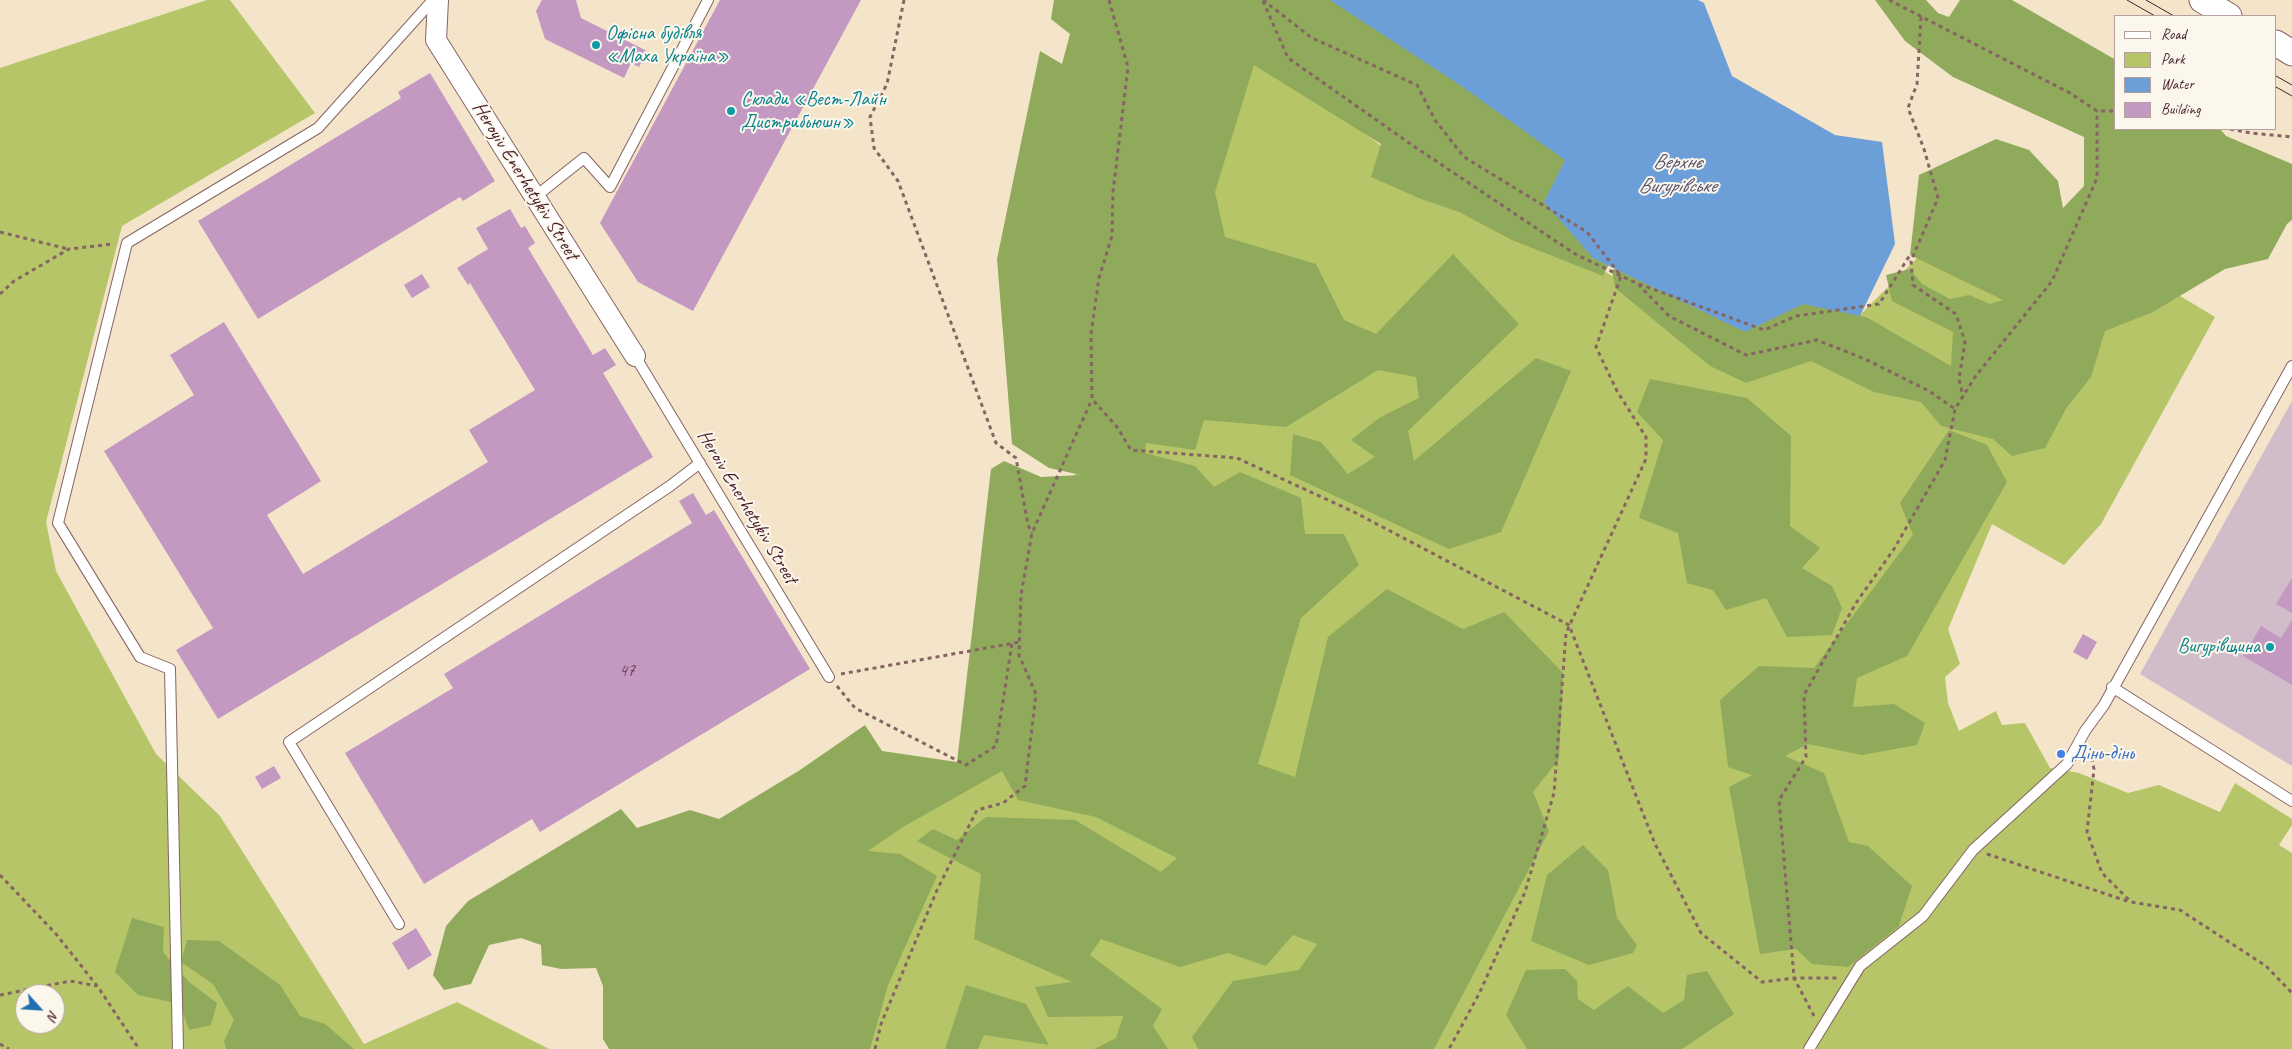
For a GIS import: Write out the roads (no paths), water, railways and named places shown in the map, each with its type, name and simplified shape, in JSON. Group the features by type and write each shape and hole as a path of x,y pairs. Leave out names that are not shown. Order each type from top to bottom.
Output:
{"street":[{"name":"Heroyiv Enerhetykiv Street","path":"438,0 436,40 635,356"},
{"path":"2202,0 2228,15"},
{"path":"2277,44 2292,53"}],"lane":[{"path":"178,1049 170,669 140,657 58,523 127,243 318,128 433,0"},
{"path":"535,197 584,158 610,187 708,0"},
{"name":"Heroiv Enerhetykiv Street","path":"635,356 829,677"},
{"path":"1809,1049 1860,966 1923,916 1974,850 2067,764 2086,731 2099,702 2112,688 2292,366"},
{"path":"399,924 289,742 700,463"},
{"path":"2112,688 2292,801"}],"water":[{"name":"Верхнє Вигурівське","path":"1330,0 1698,0 1704,3 1732,76 1835,135 1882,142 1895,244 1860,316 1803,304 1745,332 1593,258 1544,202 1565,160 1457,83"}],"tram line":[{"path":"2127,0 2153,15"},
{"path":"2146,0 2172,15"},
{"path":"2277,77 2292,85"},
{"path":"2277,88 2292,96"}],"place":[{"name":"Офісна будівля «Маха Україна»","path":"596,45"},
{"name":"Склади «Вест-Лайн Дистрибьюшн»","path":"731,111"},
{"name":"Вигурівщина","path":"2270,647"},
{"name":"Дінь-дінь","path":"2061,754"}]}
